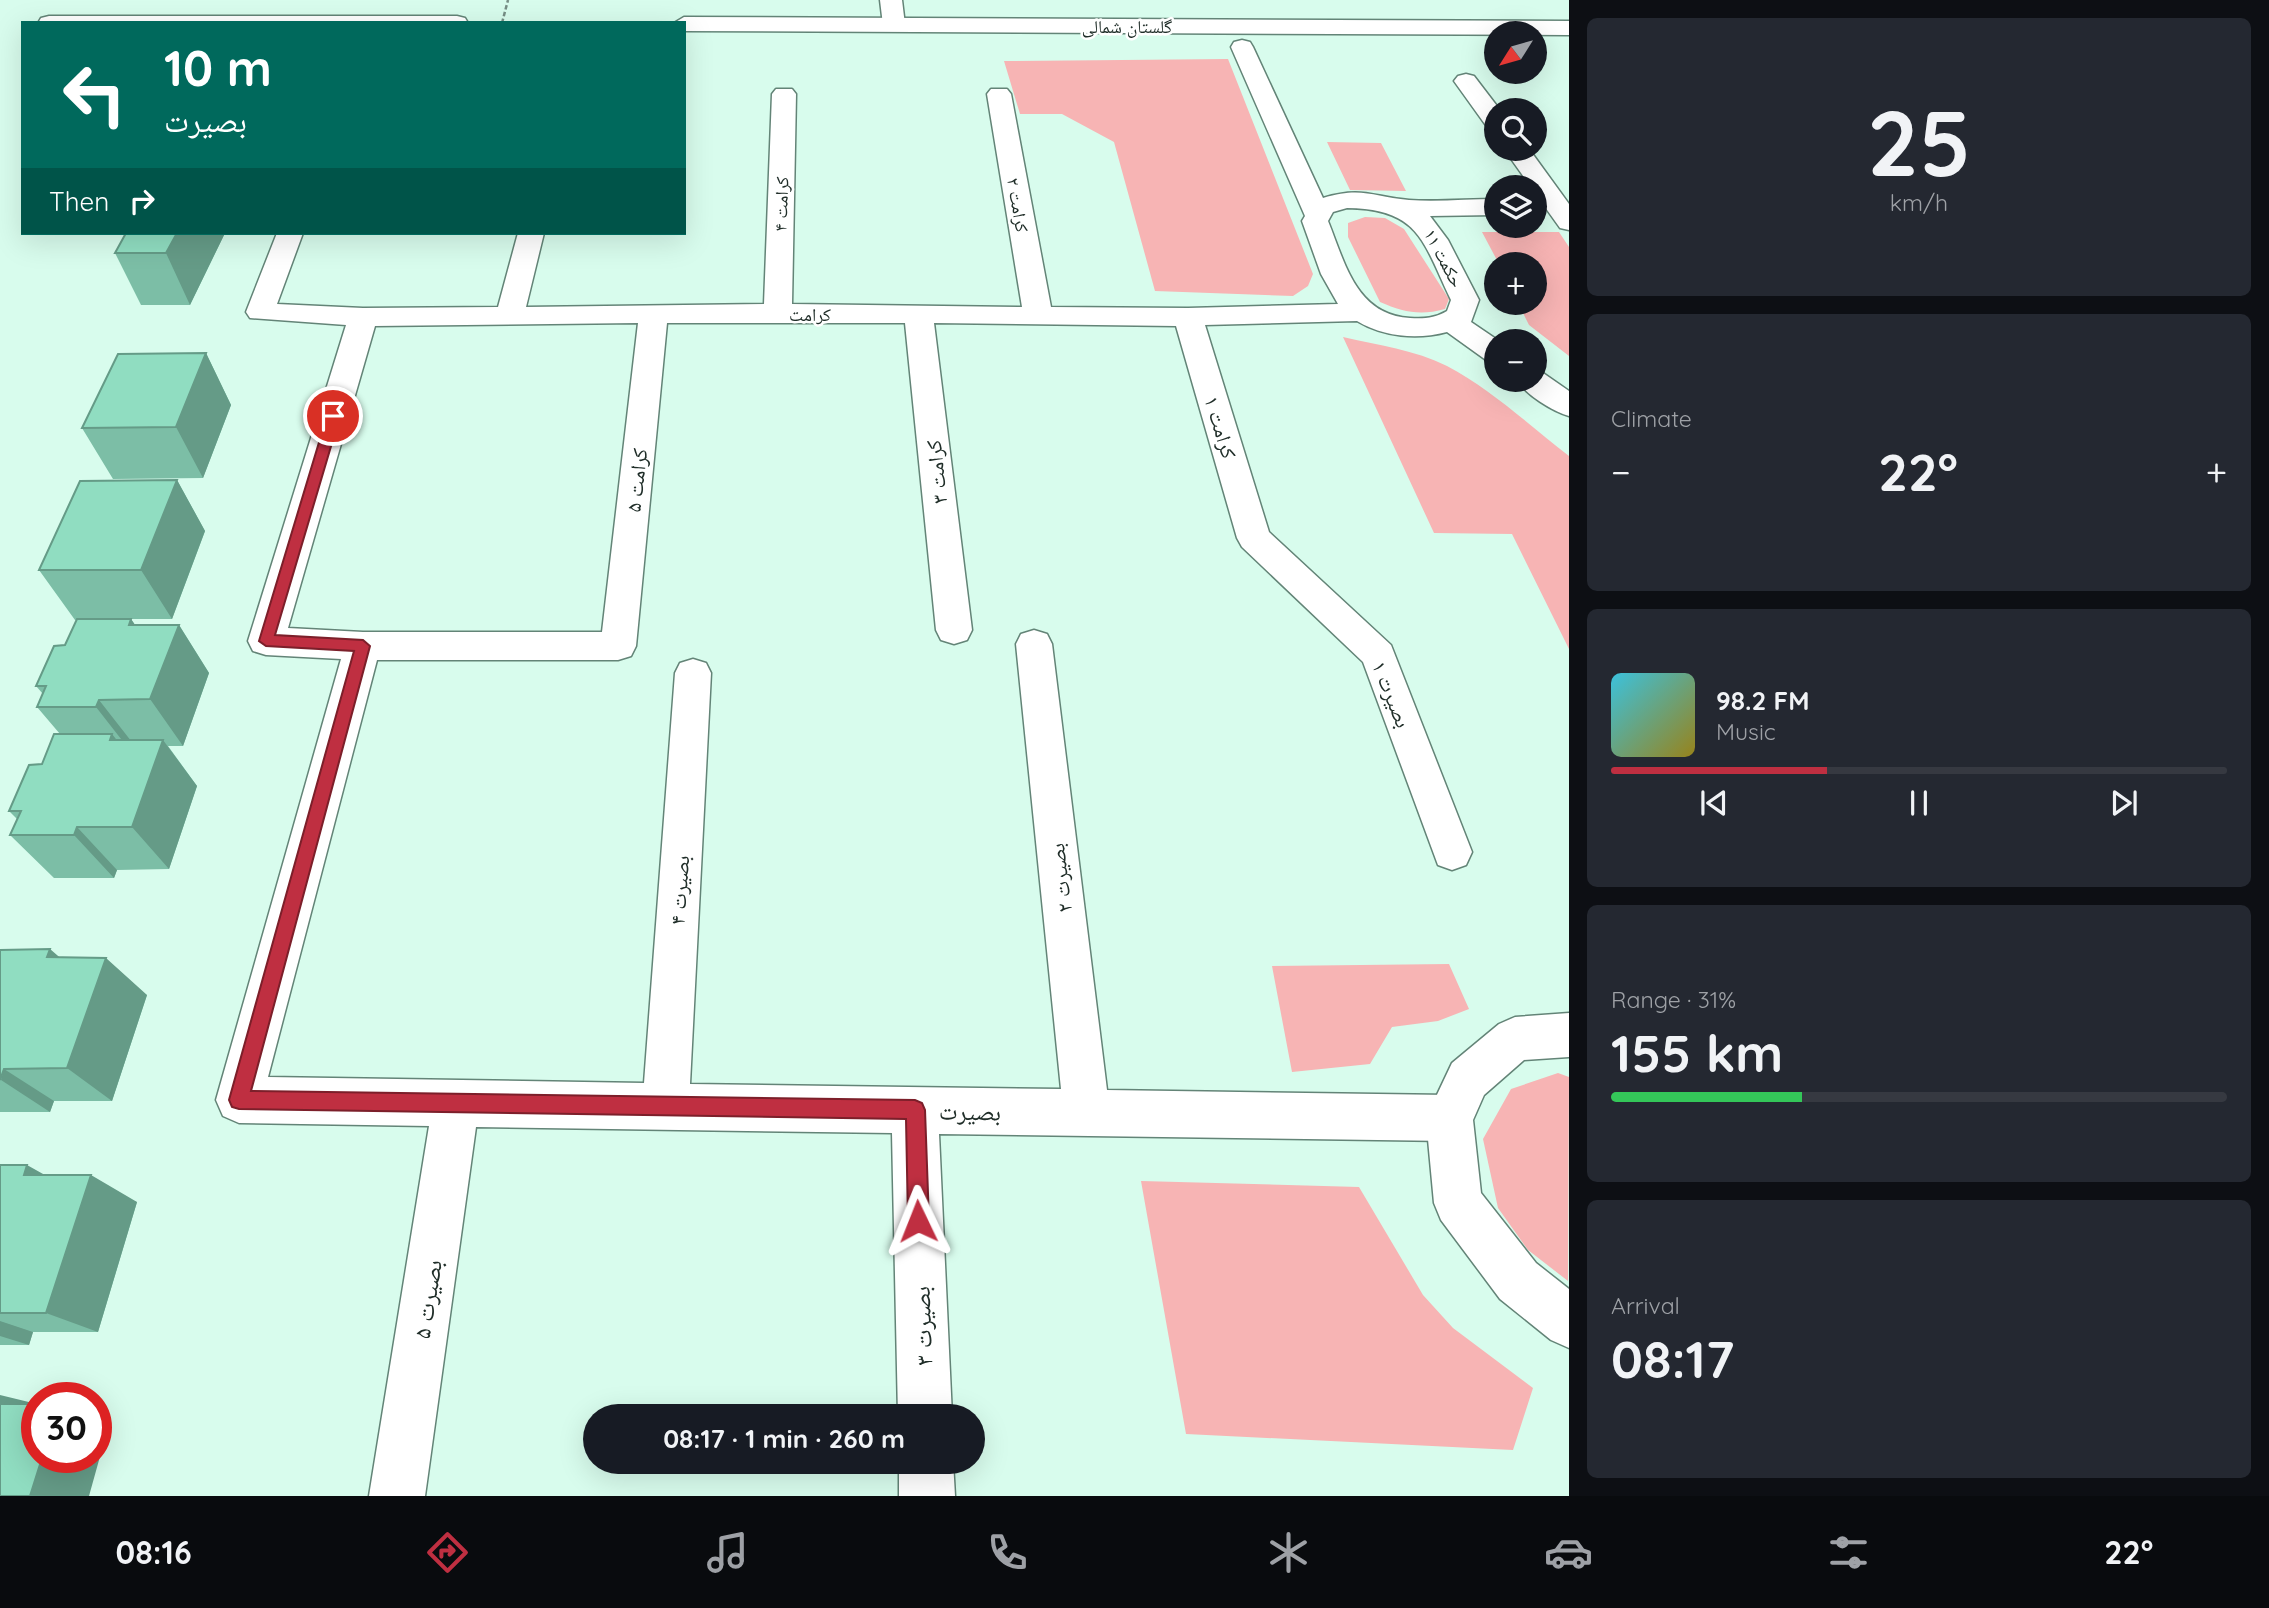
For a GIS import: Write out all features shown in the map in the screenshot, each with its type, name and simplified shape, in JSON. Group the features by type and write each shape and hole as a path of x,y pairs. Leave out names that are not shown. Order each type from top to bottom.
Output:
{"street":[{"path":"891,0 895,35"},
{"name":"گلستان شمالی","path":"686,24 895,35 1242,47 1484,48"},
{"name":"گلستان شمالی","path":"686,44 895,35 1569,28"},
{"path":"1242,47 1317,214 1315,221 1348,299 1361,312"},
{"path":"1547,48 1569,48"},
{"path":"1466,81 1484,106"},
{"name":"کرامت ۴","path":"778,313 784,94"},
{"name":"کرامت ۲","path":"999,94 1038,315"},
{"path":"1524,161 1558,210"},
{"name":"حکمت ۱۱","path":"1317,214 1323,207 1345,200 1373,200 1402,208 1424,222 1465,300 1460,316 1441,326 1413,328 1382,321 1361,312"},
{"path":"1402,208 1484,207"},
{"name":"کرامت","path":"288,235 260,312 363,317 778,313 1188,317 1361,312"},
{"path":"510,315 530,235"},
{"name":"کرامت ۵","path":"363,646 618,646 653,314"},
{"name":"کرامت ۳","path":"918,314 954,629"},
{"path":"363,317 266,641 363,646"},
{"name":"کرامت ۱","path":"1188,317 1254,538"},
{"name":"حکمت ۱۱","path":"1452,321 1484,345"},
{"path":"1547,391 1569,406"},
{"name":"بصیرت ۱","path":"1254,538 1378,655 1452,852"},
{"name":"بصیرت ۲","path":"1034,644 1087,1113"},
{"name":"بصیرت","path":"363,646 239,1100 1449,1118"},
{"name":"بصیرت ۴","path":"666,1107 693,673"},
{"path":"1569,1035 1514,1039 1468,1079 1449,1118 1458,1203 1518,1281 1569,1322"},
{"name":"بصیرت ۵","path":"397,1496 456,1103"},
{"name":"بصیرت ۳","path":"915,1110 925,1404"},
{"path":"926,1474 927,1496"}],"path":[{"path":"503,21 508,0"}],"shaded area":[{"path":"1228,59 1313,274 1308,286 1293,296 1155,291 1114,142 1062,114 1020,114 1004,61"},
{"path":"1327,142 1381,143 1406,191 1350,190"},
{"path":"1365,217 1385,218 1404,229 1449,299 1445,309 1412,312 1380,302 1348,237 1348,223"},
{"path":"1547,232 1559,232 1569,247 1569,356 1547,339 1547,329 1534,329 1524,315 1547,315 1547,252 1493,252 1485,238 1547,238"},
{"path":"1343,337 1409,352 1447,366 1495,397 1569,456 1569,649 1512,534 1434,533"},
{"path":"1449,964 1469,1009 1438,1021 1392,1027 1370,1064 1292,1072 1272,966"},
{"path":"1558,1073 1569,1077 1568,1281 1528,1250 1498,1208 1483,1139 1511,1089"},
{"path":"1141,1181 1359,1187 1423,1295 1453,1328 1533,1388 1513,1450 1186,1434"}],"building":[{"path":"125,235 176,235 166,253 115,253"},
{"path":"206,353 176,427 82,428 118,354"},
{"path":"177,480 141,570 39,570 80,481"},
{"path":"77,619 131,619 129,625 179,625 150,699 99,700 96,707 37,707 46,686 36,686 54,646 65,645"},
{"path":"54,734 112,734 110,740 163,740 132,827 77,827 74,835 10,835 21,811 9,811 29,765 42,764"},
{"path":"50,949 47,957 106,958 67,1068 4,1069 0,1080 0,950"},
{"path":"0,1165 27,1165 24,1175 91,1175 46,1313 0,1313"},
{"path":"0,1404 21,1404 21,1473 37,1473 30,1496 0,1496"}],"route":[{"path":"333,416 266,641 363,646 239,1100 915,1110 918,1221"}]}
